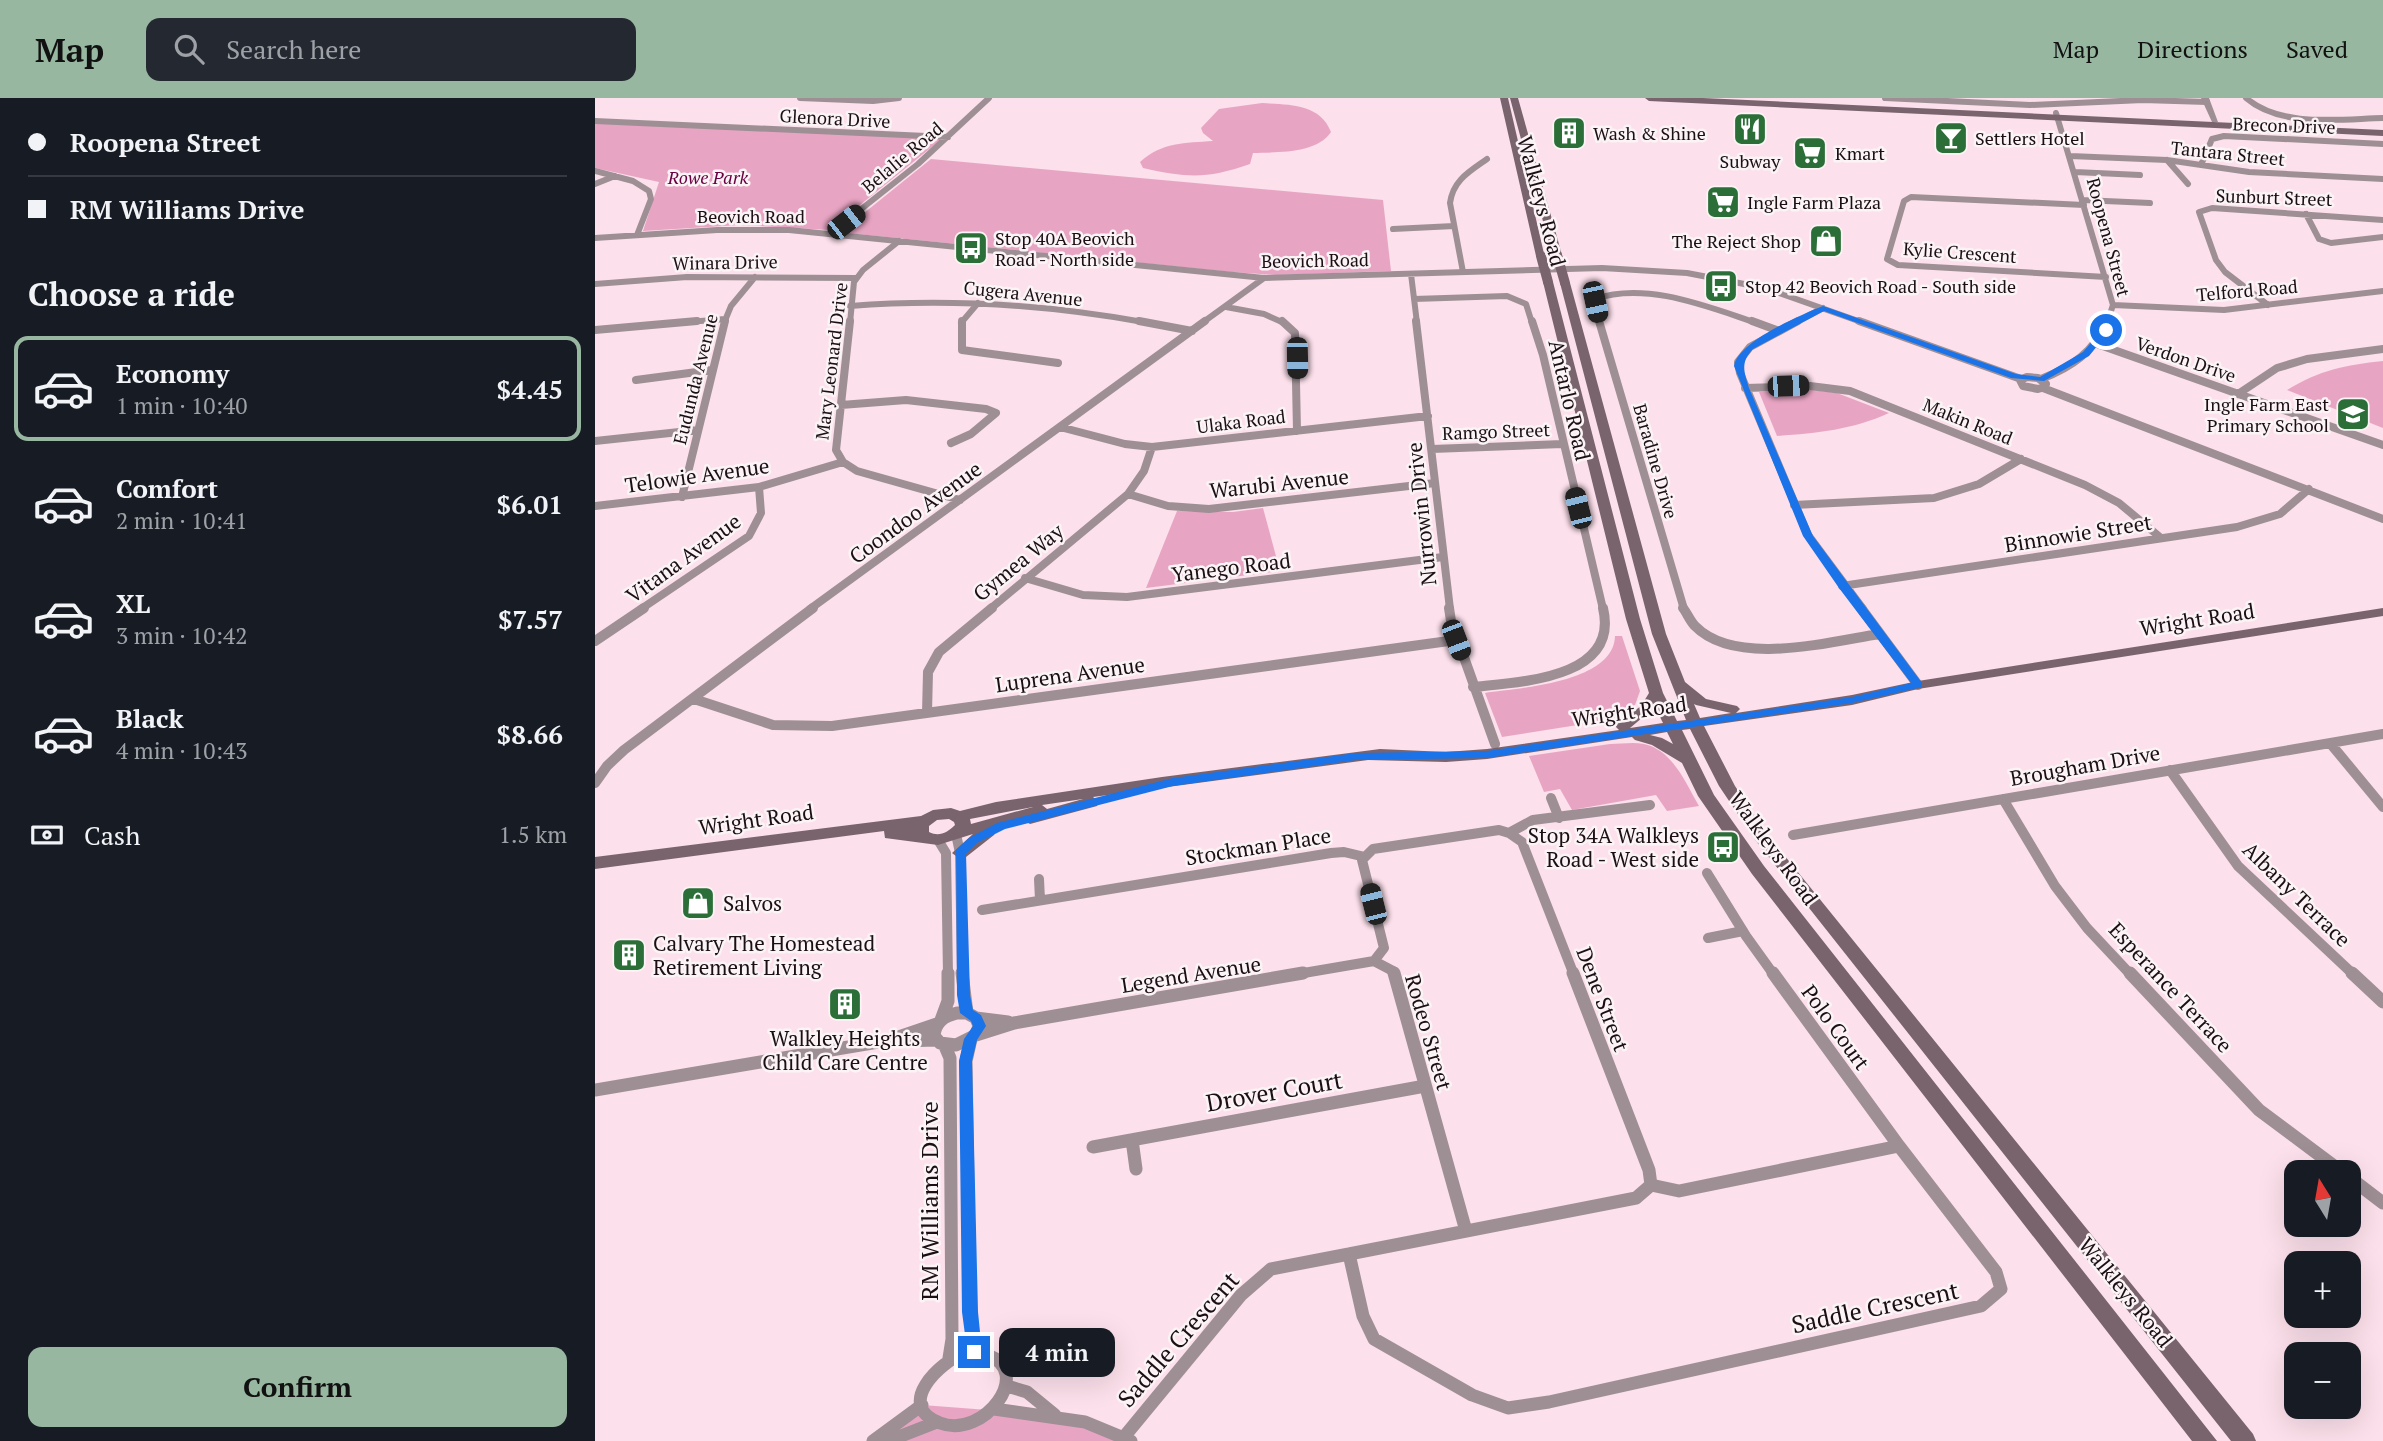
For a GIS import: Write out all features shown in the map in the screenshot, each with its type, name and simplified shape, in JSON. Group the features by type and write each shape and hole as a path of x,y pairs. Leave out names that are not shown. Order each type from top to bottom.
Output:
{"main road":[{"path":"1493,98 1506,112"},
{"name":"Walkleys Road","path":"1504,98 1633,619 1656,693 1686,759 1706,796 1758,870 2206,1441"},
{"path":"1649,98 2057,115"},
{"path":"1751,98 2381,131"},
{"name":"Walkleys Road","path":"1518,100 1659,634 1706,747 1738,804 1766,843 2245,1441"},
{"name":"Wright Road","path":"1370,756 1458,757 1732,714 1876,696 1918,685 2383,612"},
{"path":"1676,679 1701,702 1732,714 1716,729 1706,747"},
{"path":"1656,693 1647,709 1624,731 1657,741 1686,759"},
{"name":"Wright Road","path":"958,828 996,807 1370,756 1624,731"},
{"name":"Wright Road","path":"958,828 1091,802 1173,782"},
{"path":"960,853 986,832 1091,802"},
{"path":"951,813 958,828 928,832 939,814 951,813"},
{"name":"Wright Road","path":"595,863 928,832"},
{"name":"Wright Road","path":"595,873 886,834 928,832"}],"street":[{"path":"800,98 873,101 899,98"},
{"path":"977,98 988,98"},
{"name":"Belalie Road","path":"831,233 918,164 988,98"},
{"path":"1885,98 2042,105 2136,99 2206,100 2216,123"},
{"path":"2246,98 2262,110 2288,116 2383,118"},
{"name":"Roopena Street","path":"2057,115 2113,305 2106,330 2097,344"},
{"name":"Glenora Drive","path":"595,121 948,137"},
{"name":"Brecon Drive","path":"2201,165 2212,139 2224,136 2383,144"},
{"name":"Tantara Street","path":"2070,156 2167,160 2249,172 2383,179"},
{"path":"1463,272 1450,203 1451,190 1459,180 1487,159"},
{"path":"2167,160 2188,184"},
{"path":"595,171 642,184 651,193 637,235"},
{"path":"2074,172 2140,175"},
{"path":"595,184 615,176"},
{"name":"Kylie Crescent","path":"2084,202 1911,197 1904,201 1887,259 1898,265 2106,276"},
{"path":"2084,202 2150,203"},
{"name":"Sunburt Street","path":"2268,305 2225,272 2216,260 2199,212 2212,208 2383,220"},
{"path":"2306,214 2319,239 2331,243 2383,237"},
{"path":"1393,229 1454,226"},
{"name":"Beovich Road","path":"595,238 730,229 831,233 1264,278 1602,268 1673,271 1765,288 2021,379 2019,382 2023,386 2042,384"},
{"name":"Mary Leonard Drive","path":"899,241 856,278 850,306 835,446 843,462 863,473 960,500"},
{"name":"Nurrowin Drive","path":"1411,274 1443,557 1456,640 1495,744"},
{"name":"Winara Drive","path":"595,284 687,277 856,278"},
{"name":"Eudunda Avenue","path":"681,496 725,319 736,299 755,277"},
{"name":"Coondoo Avenue","path":"595,783 616,757 694,699 730,668 1264,278"},
{"name":"Telford Road","path":"2113,305 2190,311 2224,310 2383,290"},
{"name":"Baradine Drive","path":"1779,331 1735,314 1676,300 1617,294 1595,299 1601,330 1681,604 1693,626 1721,642 1758,649 1878,634"},
{"name":"Antarlo Road","path":"1414,299 1507,296 1524,302 1541,348 1604,613 1602,643 1584,663 1563,672 1473,687"},
{"name":"Cugera Avenue","path":"850,306 927,300 978,303 1126,319 1192,331"},
{"path":"978,303 961,323 962,349 1058,363"},
{"path":"1226,307 1275,318 1287,324 1295,333 1297,431"},
{"path":"1823,308 1750,347 1740,358 1738,366 1808,536 1842,586 1918,685"},
{"path":"595,330 725,319"},
{"path":"2042,384 2097,344"},
{"name":"Verdon Drive","path":"2097,344 2383,445"},
{"path":"2238,394 2277,368 2307,359 2383,349"},
{"path":"636,380 712,370"},
{"path":"2042,384 2383,519"},
{"name":"Makin Road","path":"1745,388 1810,386 1850,391 2085,485 2119,503 2161,538"},
{"path":"841,405 906,400 986,409 996,413 971,434 951,443"},
{"name":"Ulaka Road","path":"1060,427 1125,444 1152,447 1428,416"},
{"path":"595,441 698,430"},
{"name":"Ramgo Street","path":"1432,449 1562,444"},
{"name":"Gymea Way","path":"927,713 928,672 939,652 1128,494 1144,471 1152,447"},
{"path":"1794,505 1934,498 1979,484 2021,459"},
{"name":"Telowie Avenue","path":"595,506 759,487 843,462"},
{"name":"Warubi Avenue","path":"1128,494 1161,504 1209,509 1435,483"},
{"name":"Vitana Avenue","path":"595,641 749,536 757,526 762,511 759,487"},
{"name":"Binnowie Street","path":"1842,586 2257,522 2280,514 2309,489"},
{"name":"Yanego Road","path":"1025,578 1083,595 1127,597 1443,557"},
{"name":"Luprena Avenue","path":"694,699 762,723 788,728 832,726 1456,640"},
{"name":"Brougham Drive","path":"1793,835 2383,734"},
{"path":"2330,743 2383,807"},
{"name":"Albany Terrace","path":"2171,770 2238,866 2383,1002"},
{"path":"1551,799 1559,818"},
{"name":"Esperance Terrace","path":"2003,799 2055,886 2087,928 2259,1110 2326,1160"},
{"name":"Stockman Place","path":"982,910 1331,853 1345,852 1365,857 1373,849 1499,830 1509,833 1533,820 1650,806"},
{"path":"890,1040 956,1045 973,1037 979,1026 972,1016 963,971 958,828"},
{"path":"928,832 946,853 948,1001 934,1032 940,1042"},
{"name":"Dene Street","path":"1509,833 1522,842 1649,1170 1651,1185"},
{"name":"Rodeo Street","path":"1365,857 1362,860 1384,948 1374,961 1393,971 1466,1231"},
{"name":"Polo Court","path":"1707,873 1743,931 1899,1146"},
{"path":"1039,879 1040,901"},
{"path":"1708,938 1743,931"},
{"name":"Legend Avenue","path":"973,1037 1014,1023 1374,961"},
{"path":"595,1090 890,1040 939,1022 952,1014 972,1016"},
{"name":"Legend Avenue","path":"972,1016 1014,1023"},
{"name":"RM Williams Drive","path":"973,1037 966,1061 970,1312 974,1352"},
{"name":"RM Williams Drive","path":"940,1042 950,1058 952,1339 949,1358"},
{"name":"Drover Court","path":"1093,1147 1425,1086"},
{"path":"1132,1140 1136,1169"},
{"path":"1651,1185 1679,1191 1899,1146"},
{"name":"Saddle Crescent","path":"1349,1254 1363,1316 1374,1339 1472,1395 1508,1408 1549,1402 1981,1306 2001,1289 1996,1272 1899,1146"},
{"name":"Saddle Crescent","path":"1128,1439 1241,1296 1271,1269 1636,1198 1651,1185"},
{"path":"2361,1186 2383,1203"},
{"path":"974,1352 989,1354 1002,1364 1007,1374 1007,1387 986,1417 963,1426 951,1426 937,1422 922,1405 921,1396 929,1375 949,1358 974,1352"},
{"path":"1007,1387 1027,1392 1055,1415"},
{"path":"873,1441 922,1405"},
{"path":"994,1409 1055,1415 1089,1422 1128,1439"},
{"path":"888,1441 937,1422"}],"green space":[{"path":"1262,103 1302,107 1319,116 1331,132 1325,139 1306,148 1253,153 1250,164 1221,172 1185,175 1143,168 1140,162 1165,147 1213,141 1201,128 1219,109"},
{"name":"Rowe Park","path":"595,122 943,138 829,230 740,225 643,231 659,182 595,168"},
{"path":"931,159 1383,200 1391,271 1276,275 1231,272 847,233 843,230"},
{"name":"Ingle Farm East Primary School","path":"2383,361 2383,428 2287,390 2333,370"},
{"path":"1813,390 1837,393 1889,413 1848,427 1777,436 1759,392"},
{"path":"1263,508 1280,571 1146,588 1177,511 1233,512"},
{"path":"1615,636 1622,636 1640,691 1635,705 1622,718 1502,737 1485,693 1540,685 1582,673 1599,664 1610,652"},
{"path":"1610,744 1644,744 1663,753 1678,769 1699,806 1667,811 1656,795 1572,810 1560,789 1544,792 1529,756"},
{"path":"922,1405 1055,1415 1131,1441 877,1441"}],"place":[{"name":"Subway","path":"1750,129"},
{"name":"Wash & Shine","path":"1569,133"},
{"name":"Settlers Hotel","path":"1951,138"},
{"name":"Kmart","path":"1810,153"},
{"name":"Ingle Farm Plaza","path":"1723,202"},
{"name":"The Reject Shop","path":"1826,241"},
{"name":"Stop 40A Beovich Road - North side","path":"971,248"},
{"name":"Stop 42 Beovich Road - South side","path":"1721,286"},
{"name":"Ingle Farm East Primary School","path":"2353,414"},
{"name":"Stop 34A Walkleys Road - West side","path":"1723,847"},
{"name":"Salvos","path":"698,903"},
{"name":"Calvary The Homestead Retirement Living","path":"629,955"},
{"name":"Walkley Heights Child Care Centre","path":"845,1004"}],"route":[{"path":"974,1352 970,1312 966,1061 971,1039 976,1035 979,1022 967,1013 964,995 960,853 973,840 1001,826 1173,782 1356,757 1487,754 1624,736 1852,700 1918,685 1842,586 1808,536 1745,388 1738,366 1742,354 1750,347 1823,308 2021,379 2041,379 2051,376 2086,354 2106,330"}]}
